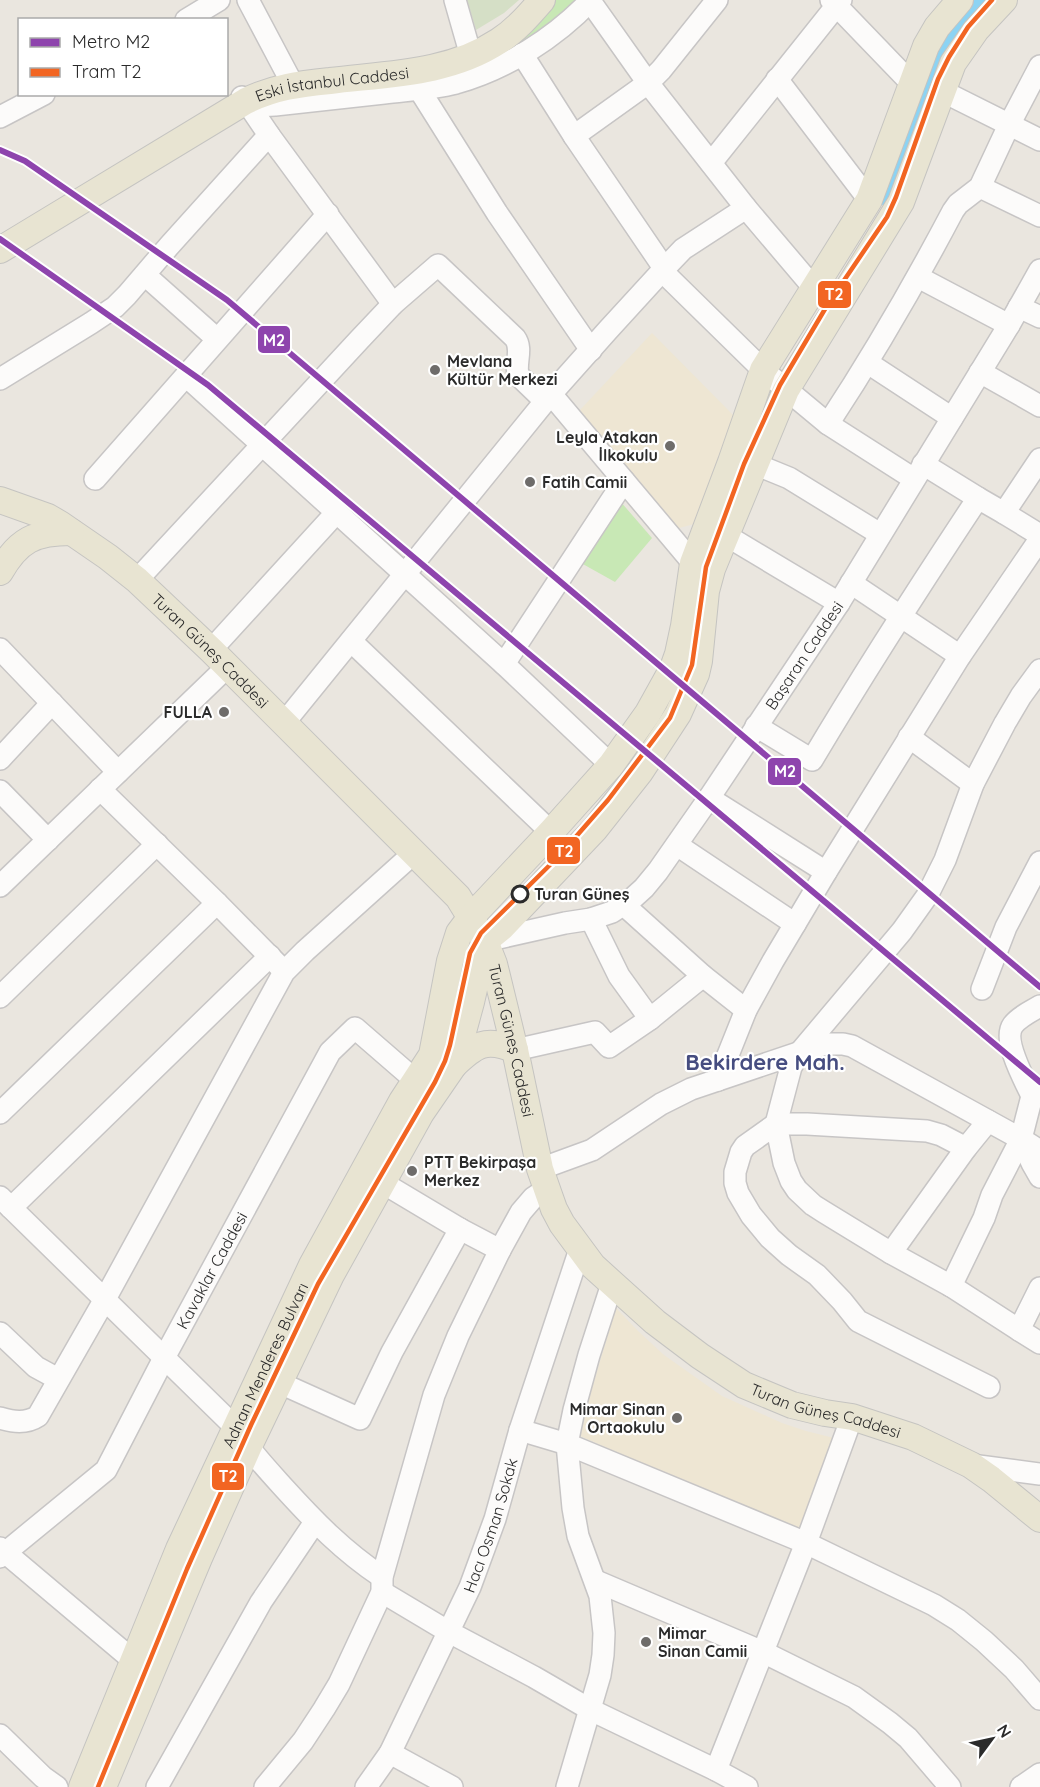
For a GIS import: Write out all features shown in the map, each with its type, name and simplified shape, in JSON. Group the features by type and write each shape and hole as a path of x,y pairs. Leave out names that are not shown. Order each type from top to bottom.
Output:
{"main road":[{"name":"Eski İstanbul Caddesi","path":"470,52 513,21 531,0"},
{"name":"Eski İstanbul Caddesi","path":"0,240 243,98 290,81 301,72 380,68 470,52 507,36 542,0"},
{"name":"Adnan Menderes Bulvarı","path":"442,1060 438,1018 454,944 459,933 471,917 611,765 648,713 673,668 684,626 693,563 763,370 869,200 926,46 937,27 960,0"},
{"path":"485,941 596,829 640,772 678,714 696,674 706,591 712,569 786,390 901,202 953,63 976,30 1004,0"},
{"name":"Eski İstanbul Caddesi","path":"0,250 243,98"},
{"name":"Turan Güneş Caddesi","path":"0,500 48,517 108,557 137,580 219,658 450,889 471,917 485,941 494,964 544,1180 554,1209 562,1224 593,1266 656,1322 700,1356 744,1385 792,1406 852,1417 913,1437 971,1465 1040,1520"},
{"path":"3,556 33,537 53,532 71,532"},
{"name":"Adnan Menderes Bulvarı","path":"82,1787 179,1549 241,1438 280,1383 332,1275 422,1113 442,1060 471,1002 485,941"},
{"path":"442,1060 466,1054 492,1042 515,1050"},
{"name":"Adnan Menderes Bulvarı","path":"103,1787 199,1558 241,1438 312,1265 415,1080 442,1060"}],"street":[{"path":"189,18 219,0"},
{"path":"248,0 290,81"},
{"path":"455,0 470,52"},
{"path":"243,98 264,106 419,89 457,82 477,76 522,54 560,29 590,0 648,83 746,208 813,287"},
{"path":"574,136 648,83 717,0"},
{"path":"711,163 836,2 911,83"},
{"path":"522,54 663,269 763,370 828,424 919,472 978,498 1040,537 960,656 772,961 746,1010 718,1080"},
{"path":"828,424 868,363 957,204 980,187 1040,66"},
{"path":"777,79 869,200"},
{"path":"419,89 497,213 591,350"},
{"path":"942,91 1040,140"},
{"path":"0,117 40,96"},
{"path":"243,98 393,304"},
{"path":"0,379 101,317 127,295 269,135"},
{"path":"980,187 1040,216"},
{"path":"284,723 548,398 663,269 691,243 746,208"},
{"path":"95,479 328,214"},
{"path":"137,580 393,304 438,265 515,338 520,348 517,362 518,375 548,398 624,481 693,563"},
{"name":"Başaran Caddesi","path":"485,941 591,919 612,912 644,888 677,845 839,603 1040,270"},
{"path":"145,275 218,339"},
{"path":"918,277 1014,316 1040,317"},
{"path":"868,363 952,418"},
{"path":"980,372 1040,406"},
{"path":"186,376 504,664 611,765"},
{"path":"1004,513 1040,459"},
{"path":"755,466 789,478 880,534"},
{"path":"504,664 624,481"},
{"path":"756,726 812,760 900,616 978,498"},
{"path":"0,886 118,772 219,658 336,513"},
{"path":"726,536 839,603"},
{"path":"851,583 960,656"},
{"path":"351,641 551,832"},
{"path":"0,649 118,772"},
{"path":"1040,670 1005,723 973,784 945,860 927,896 902,931 801,1051 791,1067 776,1124 784,1163 791,1181 813,1205 891,1253 951,1286 1040,1344"},
{"path":"5,744 52,703"},
{"path":"909,737 973,784"},
{"path":"100,789 285,972"},
{"path":"0,791 48,840"},
{"path":"709,798 826,872"},
{"path":"0,997 157,844"},
{"path":"677,845 795,924"},
{"path":"0,1418 16,1422 33,1420 38,1416 285,972 305,951 414,853"},
{"path":"982,989 1006,927 1040,862"},
{"path":"0,1113 217,903"},
{"path":"624,905 703,976 746,1010"},
{"path":"591,919 619,976 650,1018"},
{"path":"270,956 5,1202 164,1358 241,1438 315,1522 382,1585 449,1632 591,1710 747,1787"},
{"path":"515,1050 595,1032 609,1047 703,976"},
{"path":"951,1286 984,1218 992,1195 1021,1139 1036,1093 1012,1050 1010,1032 1013,1025 1021,1018 1040,1006"},
{"name":"Kavaklar Caddesi","path":"2,1553 106,1470 330,1052 355,1028 415,1080"},
{"path":"265,1787 303,1741 351,1662 382,1585 434,1395 458,1336 500,1250 528,1203 538,1194 544,1180 674,1096 801,1051 835,1043 852,1046 1040,1151"},
{"path":"891,1253 988,1121"},
{"path":"966,1148 941,1135 927,1131 776,1124 741,1152 735,1172 735,1183 751,1215 764,1231 789,1255 817,1275 858,1321 989,1387"},
{"path":"1021,1139 1040,1177"},
{"path":"383,1183 500,1250"},
{"path":"280,1383 360,1419 392,1353 460,1229"},
{"name":"Hacı Osman Sokak","path":"366,1787 390,1753 470,1587 484,1551 520,1430 580,1249"},
{"path":"567,1787 600,1675 603,1655 603,1612 596,1581 578,1536 567,1444 589,1355 612,1284"},
{"path":"1019,1330 1040,1288"},
{"path":"0,1333 36,1367 58,1379"},
{"path":"716,1770 806,1543 852,1417"},
{"path":"520,1430 567,1444 806,1543 934,1605 958,1620 984,1641 1014,1669 1040,1699"},
{"path":"971,1465 1040,1474"},
{"path":"157,1787 261,1602 315,1522"},
{"path":"2,1553 134,1661"},
{"path":"596,1581 763,1652 854,1697 908,1738 950,1787"},
{"path":"0,1735 43,1777 57,1787"},
{"path":"390,1753 452,1787"},
{"path":"1021,1787 1040,1774"}],"shaded area":[{"name":"Leyla Atakan İlkokulu","path":"652,333 737,419 698,523 679,528 659,510 580,410"},
{"name":"Mimar Sinan Ortaokulu","path":"616,1308 664,1355 722,1396 782,1423 834,1438 798,1533 578,1435"}],"green space":[{"path":"467,0 519,0 504,13 476,30"},
{"path":"555,0 579,0 545,28 517,45 514,42"},
{"path":"620,501 652,538 615,582 581,563"}],"waterway":[{"path":"888,200 940,59 984,0"}],"metro line":[{"name":"M2","path":"0,150 25,161 227,300 1040,987"},
{"name":"M2","path":"0,239 208,385 1040,1082"}],"tram line":[{"name":"T2","path":"98,1787 187,1569 251,1425 318,1284 445,1061 470,953 481,933 559,856 608,800 670,718 692,665 706,567 744,464 780,385 828,304 887,217 938,79 949,57 968,27 992,0"}],"place":[{"name":"Mevlana Kültür Merkezi","path":"435,370"},
{"name":"Leyla Atakan İlkokulu","path":"670,446"},
{"name":"Fatih Camii","path":"530,482"},
{"name":"FULLA","path":"224,712"},
{"name":"Turan Güneş","path":"520,894"},
{"name":"PTT Bekirpaşa Merkez","path":"412,1171"},
{"name":"Mimar Sinan Ortaokulu","path":"677,1418"},
{"name":"Mimar Sinan Camii","path":"646,1642"}],"district":[{"name":"Bekirdere Mah.","path":"765,1062"}]}
